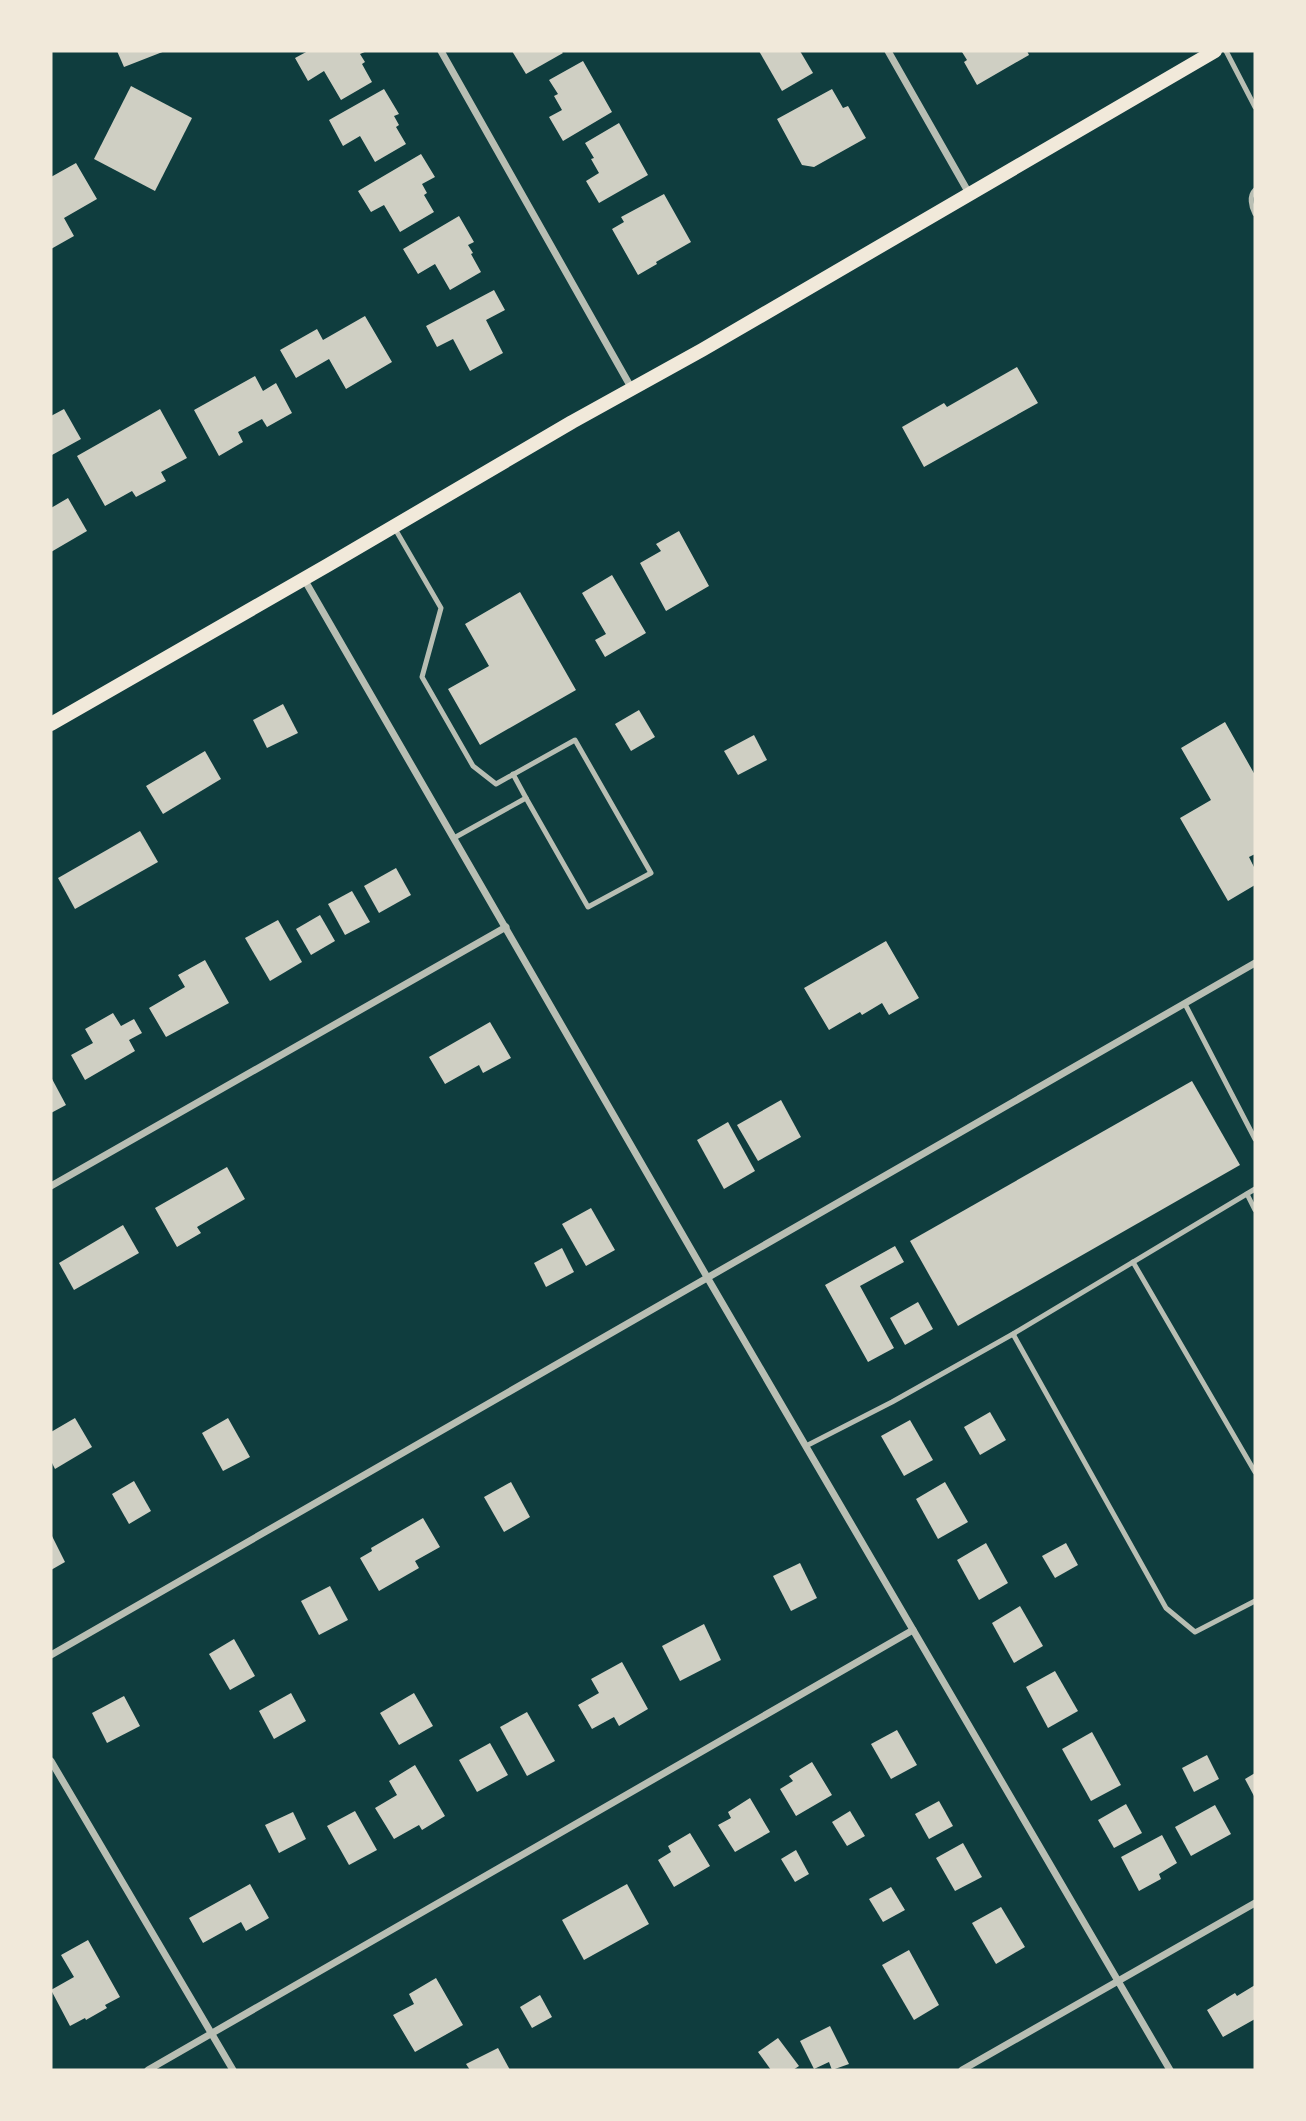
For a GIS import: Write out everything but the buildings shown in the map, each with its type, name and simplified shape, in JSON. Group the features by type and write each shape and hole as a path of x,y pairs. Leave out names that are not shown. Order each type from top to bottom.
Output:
{"main road":[{"path":"51,724 1215,51"}],"street":[{"path":"441,51 632,389"},
{"path":"888,51 970,195"},
{"path":"304,579 1170,2070"},
{"path":"51,1186 506,927"},
{"path":"51,1654 1255,963"},
{"path":"148,2070 913,1630"},
{"path":"51,1760 233,2070"},
{"path":"962,2070 1255,1903"}],"lane":[{"path":"1226,51 1255,107"},
{"path":"1255,190 1251,206 1255,214"},
{"path":"393,527 441,608 422,677 473,766 496,784 513,774 575,740 651,873 588,907 513,774"},
{"path":"454,838 526,798"},
{"path":"1185,1004 1255,1139"},
{"path":"806,1446 1013,1334 1255,1189"},
{"path":"1247,1194 1255,1210"},
{"path":"1133,1262 1255,1472"},
{"path":"1013,1334 1166,1608 1195,1632 1255,1601"}]}
